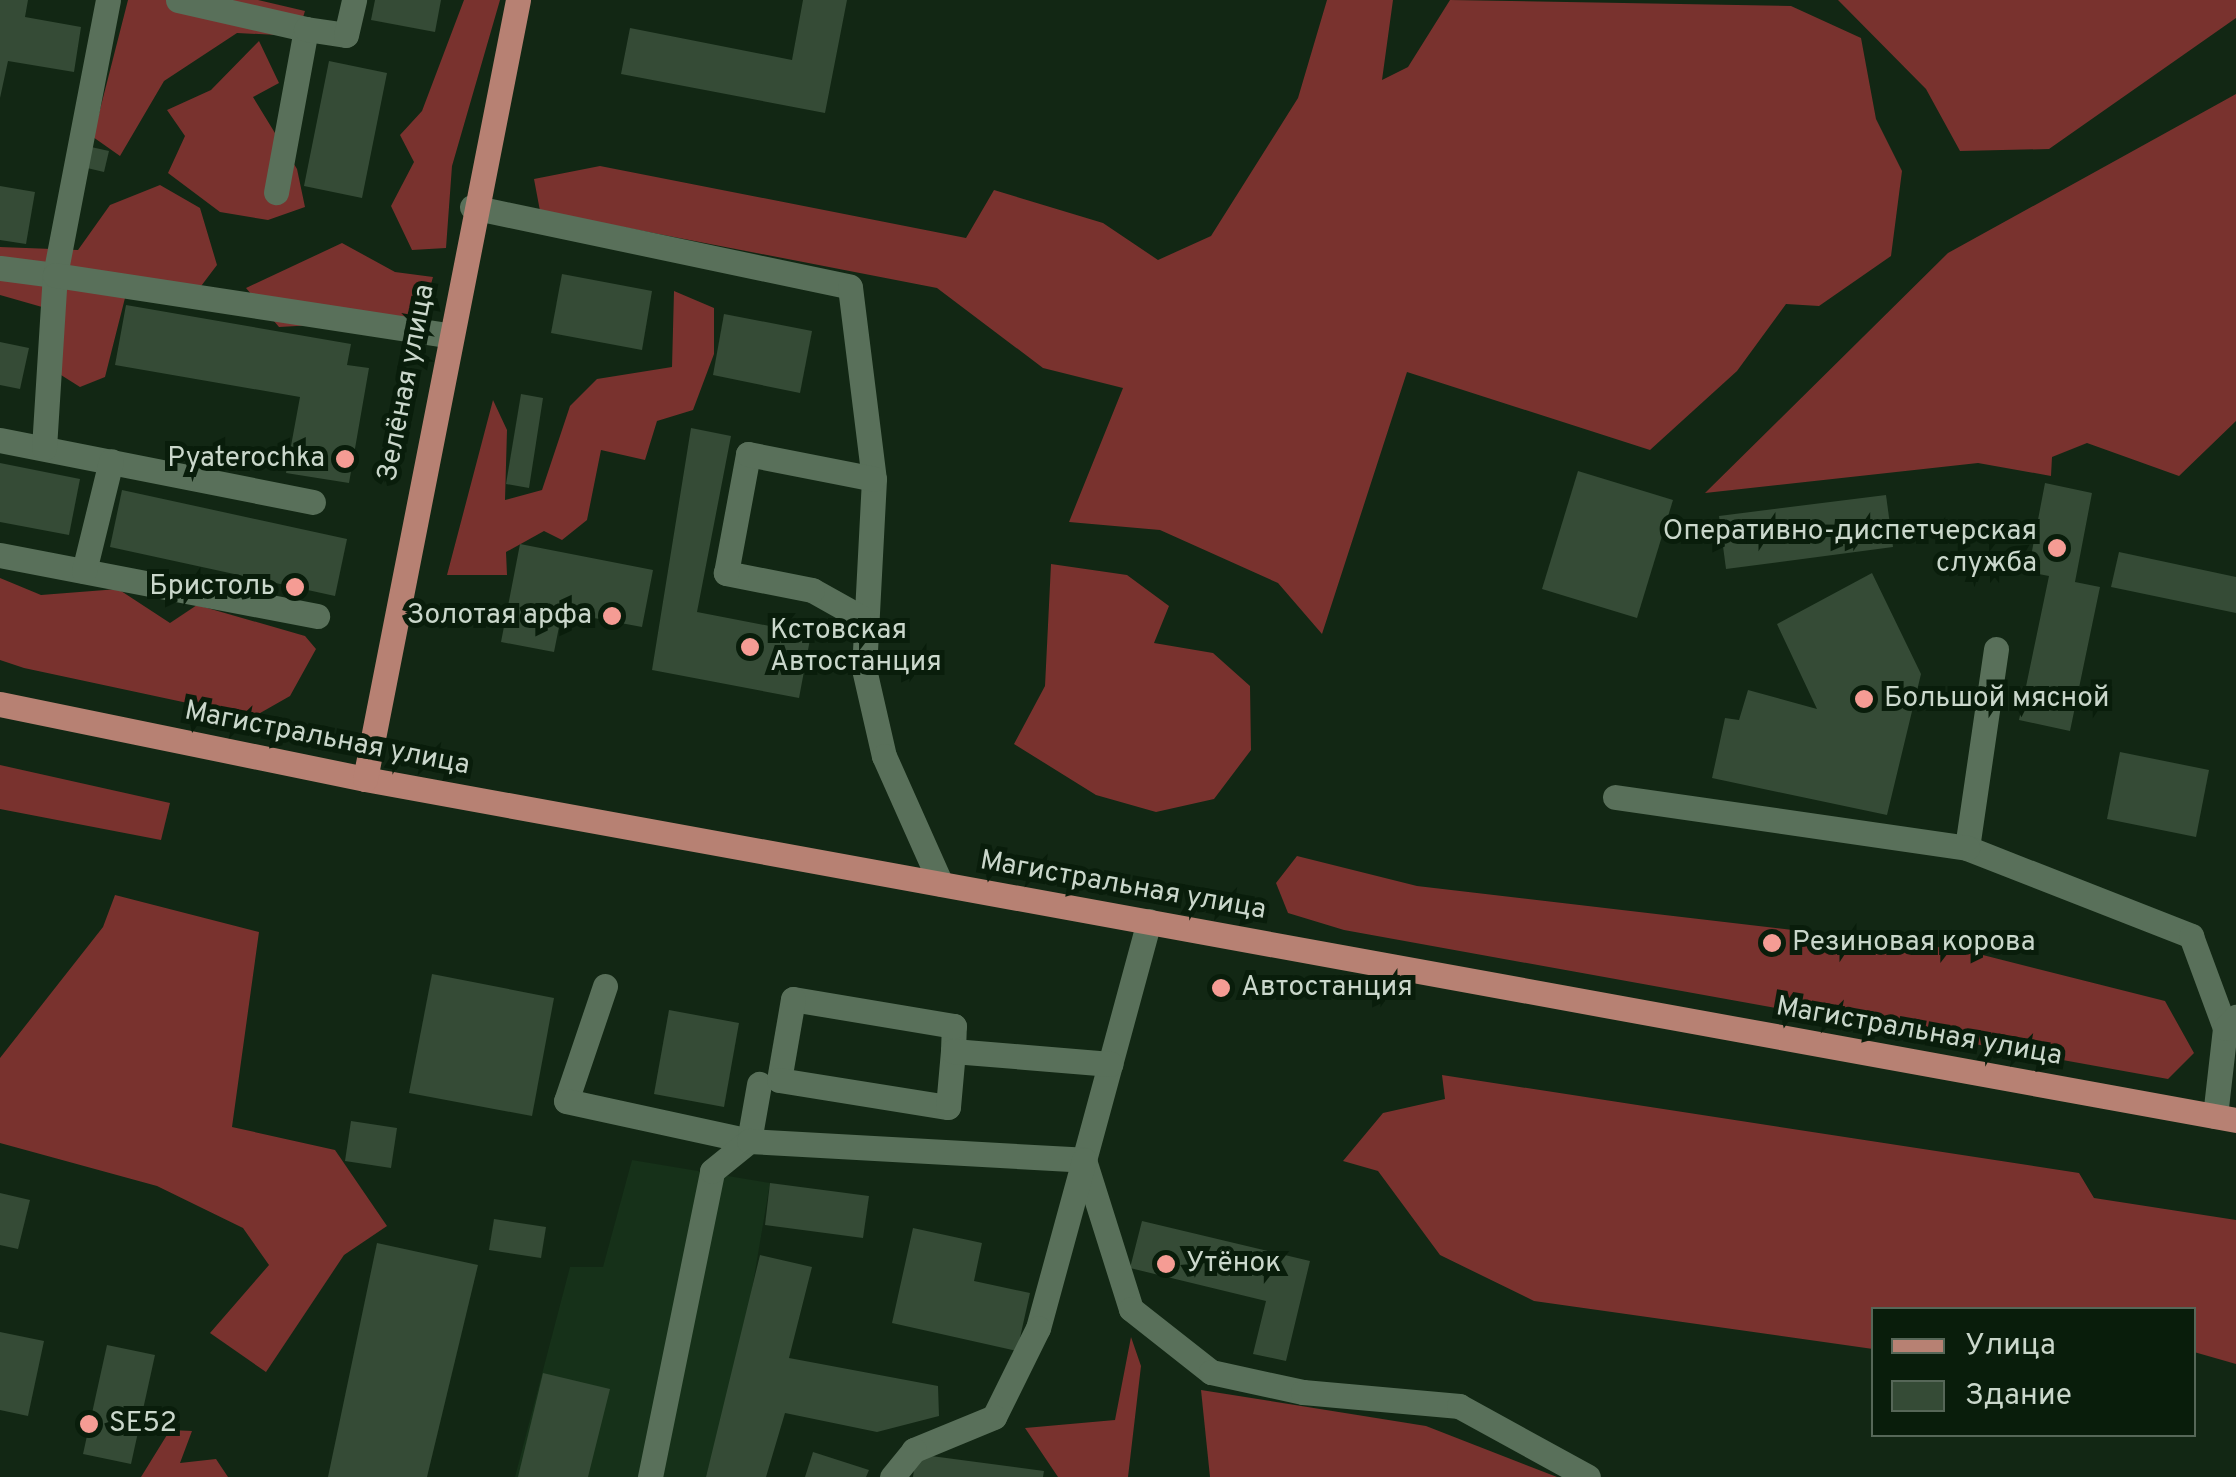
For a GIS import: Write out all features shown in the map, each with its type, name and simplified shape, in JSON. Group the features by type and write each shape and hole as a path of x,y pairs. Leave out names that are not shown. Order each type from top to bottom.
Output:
{"main road":[{"name":"Зелёная улица","path":"364,779 472,207 518,0"},
{"name":"Магистральная улица","path":"0,704 364,779 2226,1118"}],"street":[{"path":"44,448 55,275 108,0"},
{"path":"178,0 346,35 354,0"},
{"path":"276,192 306,29"},
{"path":"472,207 850,288 874,479 862,618 884,756 940,884"},
{"path":"0,268 447,336"},
{"path":"0,440 313,502"},
{"path":"862,618 812,590 726,573 748,454 874,479"},
{"path":"84,571 111,461"},
{"path":"0,555 317,616"},
{"path":"1967,848 1996,650"},
{"path":"1614,797 1967,848 2192,936 2230,1022 2226,1118"},
{"path":"892,1477 914,1450 994,1417 1038,1328 1149,921"},
{"path":"605,986 566,1101 750,1141 1084,1160"},
{"path":"793,999 954,1026 953,1051 948,1106 779,1080 793,999"},
{"path":"953,1051 1110,1064"},
{"path":"650,1477 712,1170 750,1141 759,1084"},
{"path":"1084,1160 1131,1309 1210,1372 1303,1392 1459,1406 1588,1477"}],"shaded area":[{"path":"128,0 258,0 305,11 297,36 237,33 164,81 120,156 93,137"},
{"path":"464,0 500,0 452,166 446,248 412,250 391,206 414,162 400,135 422,111"},
{"path":"1327,0 1393,0 1382,80 1408,67 1450,0 1791,6 1861,38 1876,119 1902,171 1891,256 1819,306 1786,304 1737,371 1650,450 1407,372 1322,634 1278,583 1160,530 1069,522 1123,388 1043,368 937,288 540,211 534,179 600,166 966,238 994,190 1103,223 1158,260 1211,236 1298,98"},
{"path":"1838,0 2236,0 2236,18 2049,149 1960,151 1926,89"},
{"path":"259,41 279,83 253,97 297,169 305,207 268,220 220,212 168,173 185,136 167,110 211,90"},
{"path":"2236,94 2236,421 2179,476 2087,443 2052,457 2051,476 1978,463 1705,493 1948,253"},
{"path":"160,185 200,208 217,265 186,306 125,298 105,377 80,387 42,363 56,311 0,295 0,247 78,250 110,205"},
{"path":"342,243 395,272 433,277 421,319 279,327 246,288"},
{"path":"674,291 714,308 714,354 693,410 657,421 645,460 601,450 587,520 562,540 544,531 506,552 507,575 447,575 493,400 507,430 505,500 542,490 570,406 597,379 672,367"},
{"path":"1051,564 1127,575 1169,606 1154,643 1213,653 1250,686 1251,750 1214,799 1156,812 1096,795 1014,744 1045,686"},
{"path":"0,578 41,595 118,589 170,623 197,605 305,636 316,649 290,696 253,717 24,668 0,660"},
{"path":"0,765 170,803 161,840 0,809"},
{"path":"1297,856 1417,886 1963,950 2165,1001 2194,1053 2168,1079 1344,930 1288,913 1276,883"},
{"path":"115,895 259,932 232,1127 335,1150 387,1226 344,1255 266,1372 210,1333 269,1265 243,1228 157,1186 0,1143 0,1058 103,927"},
{"path":"1442,1075 2079,1173 2094,1198 2236,1220 2236,1364 2196,1353 2196,1307 1871,1307 1871,1349 1534,1301 1440,1255 1378,1171 1343,1161 1383,1113 1445,1099"},
{"path":"632,1160 770,1183 742,1349 706,1477 515,1477 570,1267 603,1267"},
{"path":"1131,1337 1141,1366 1128,1477 1058,1477 1025,1428 1115,1420"},
{"path":"1201,1390 1426,1426 1557,1477 1210,1477"},
{"path":"170,1430 192,1431 180,1463 216,1459 228,1477 141,1477"}],"building":[{"path":"0,0 28,0 25,17 81,27 74,72 8,61 0,98"},
{"path":"375,0 441,0 435,32 371,20"},
{"path":"803,0 847,0 825,113 621,74 630,28 792,60"},
{"path":"329,61 387,73 362,198 304,186"},
{"path":"91,147 109,151 104,172 87,168"},
{"path":"0,186 35,192 26,244 0,240"},
{"path":"562,274 652,291 642,350 551,333"},
{"path":"126,305 351,344 347,365 369,368 349,483 286,473 300,397 115,365"},
{"path":"724,314 812,331 800,393 713,375"},
{"path":"0,342 29,348 20,389 0,385"},
{"path":"521,394 543,398 529,488 506,484"},
{"path":"691,428 731,436 697,612 811,634 799,698 652,670"},
{"path":"0,463 80,479 69,535 0,522"},
{"path":"1578,471 1673,500 1637,618 1542,589"},
{"path":"2045,483 2092,493 2075,582 2100,587 2070,731 2019,720 2049,576 2028,572"},
{"path":"122,490 347,539 335,596 110,547"},
{"path":"1886,495 1893,547 1726,569 1719,516"},
{"path":"520,544 653,570 642,627 562,612 554,652 501,642"},
{"path":"2119,552 2236,577 2236,613 2111,587"},
{"name":"Большой мясной","path":"1872,573 1921,674 1887,815 1712,778 1725,718 1739,720 1748,690 1817,709 1777,624"},
{"path":"2120,752 2209,770 2196,837 2107,819"},
{"path":"432,974 554,998 532,1116 409,1093"},
{"path":"669,1010 739,1023 724,1107 654,1094"},
{"path":"351,1121 397,1128 391,1168 345,1161"},
{"path":"770,1183 869,1196 863,1238 765,1225"},
{"path":"0,1193 30,1200 18,1249 0,1245"},
{"path":"494,1219 546,1227 541,1258 489,1250"},
{"path":"1142,1221 1310,1261 1286,1361 1253,1354 1266,1301 1130,1268"},
{"path":"913,1228 982,1243 974,1281 1030,1293 1017,1351 892,1323"},
{"path":"377,1243 478,1265 427,1477 328,1477"},
{"path":"760,1255 812,1267 789,1358 938,1386 939,1416 877,1432 785,1413 766,1477 706,1477"},
{"path":"0,1332 44,1341 28,1416 0,1410"},
{"path":"107,1345 155,1355 131,1464 83,1454"},
{"path":"543,1373 610,1389 588,1477 518,1477"},
{"path":"813,1452 869,1470 866,1477 805,1477"},
{"path":"916,1454 1044,1471 1043,1477 913,1477"}],"place":[{"name":"Pyaterochka","path":"345,459"},
{"name":"Оперативно-диспетчерская служба","path":"2057,548"},
{"name":"Бристоль","path":"295,587"},
{"name":"Золотая арфа","path":"612,616"},
{"name":"Кстовская Автостанция","path":"750,647"},
{"name":"Большой мясной","path":"1864,699"},
{"name":"Резиновая корова","path":"1772,943"},
{"name":"Автостанция","path":"1221,988"},
{"name":"Утёнок","path":"1166,1264"},
{"name":"SE52","path":"89,1424"}]}
